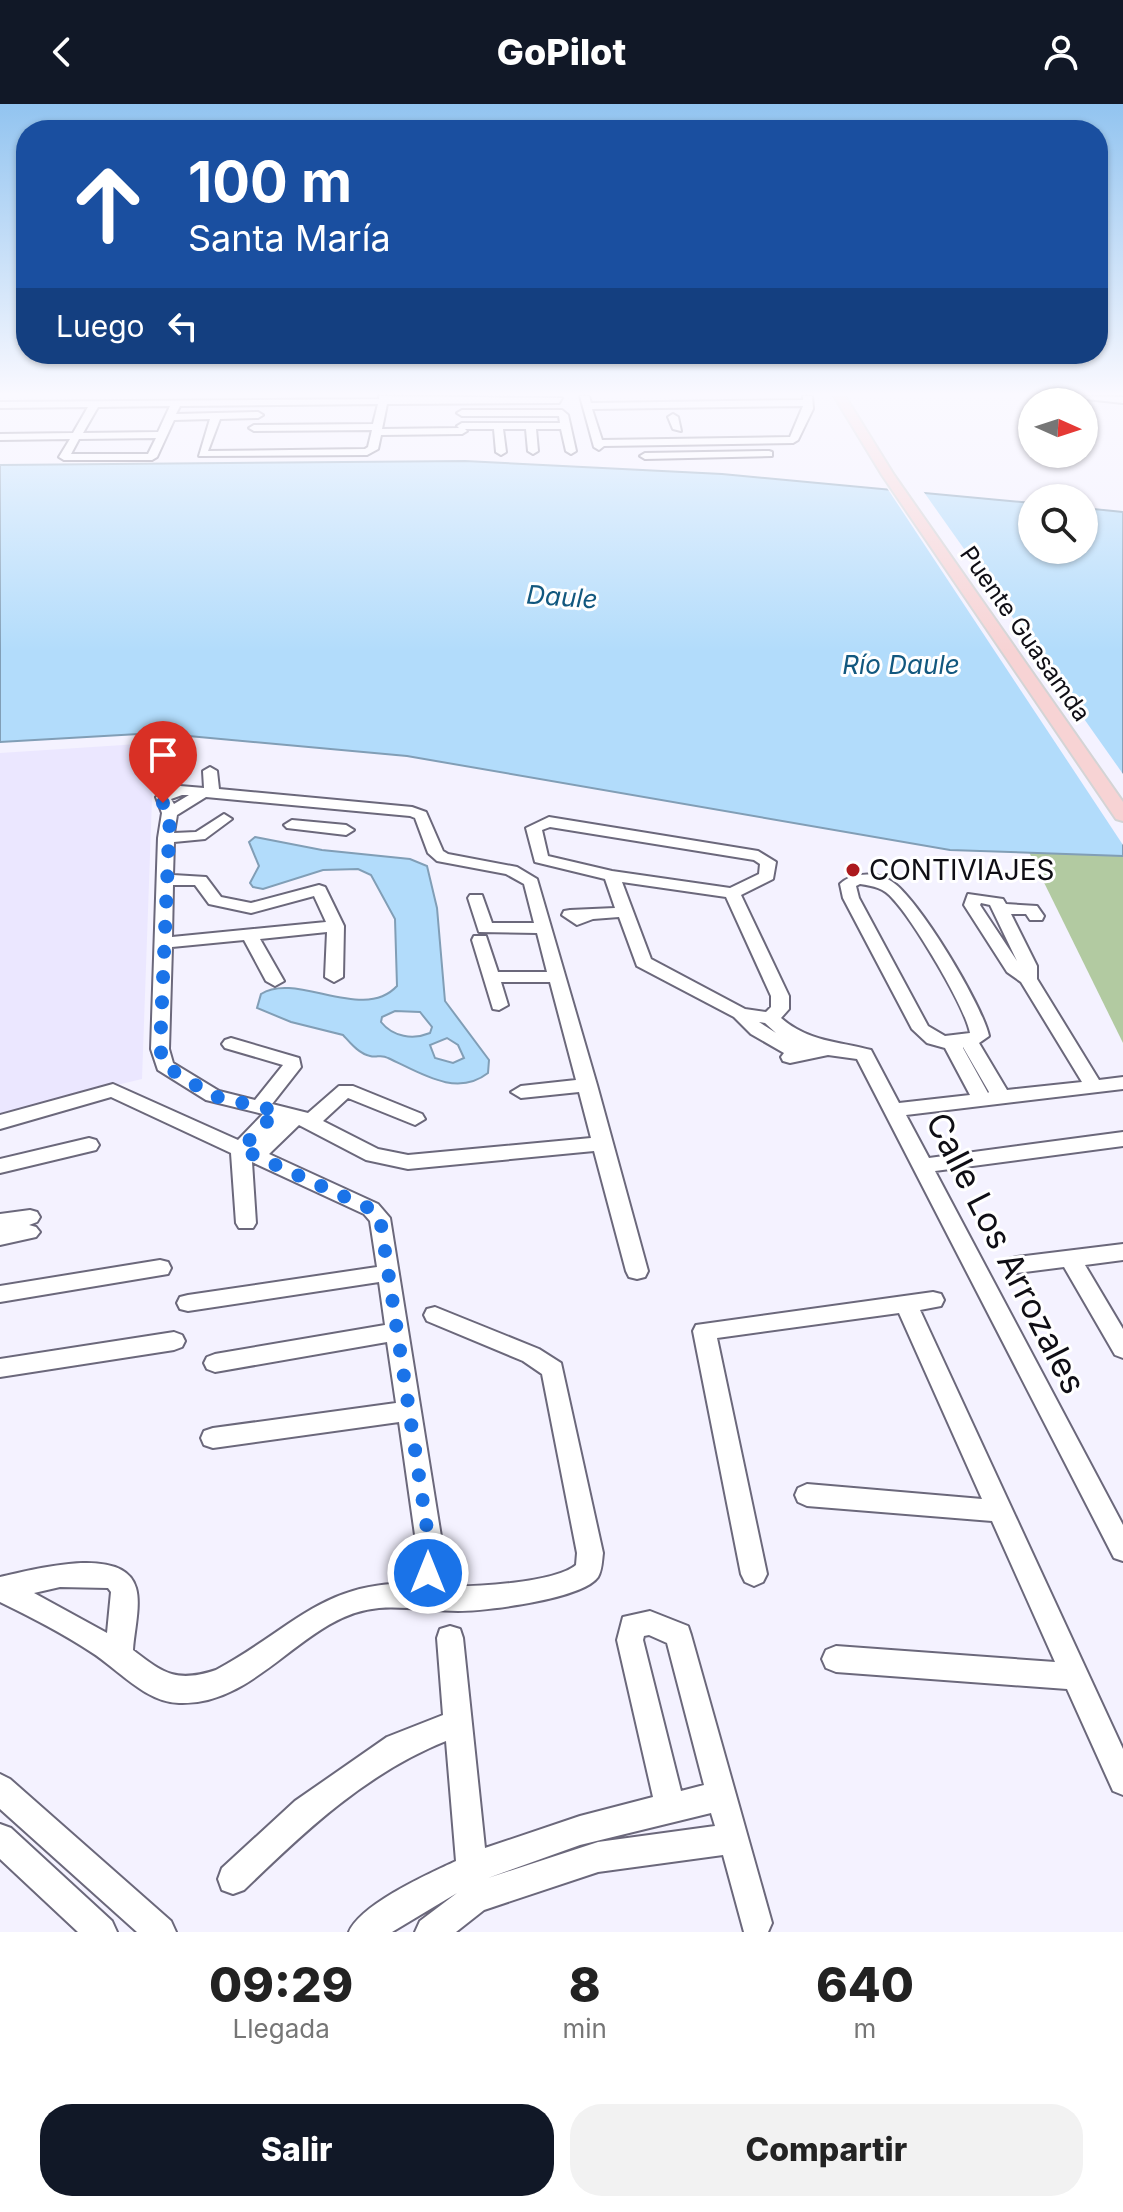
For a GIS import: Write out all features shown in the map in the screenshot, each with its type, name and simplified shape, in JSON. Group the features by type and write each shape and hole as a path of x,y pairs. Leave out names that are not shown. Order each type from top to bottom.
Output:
{"main road":[{"name":"Puente Guasamda","path":"899,481 1123,789"},
{"name":"Puente Guasamda","path":"899,481 1123,815"}],"street":[{"path":"206,795 210,771"},
{"path":"604,1143 408,1162 373,1155 286,1114 213,1096 165,1066 160,1049 166,838 170,813 206,795 421,815 436,853 443,858 511,870 531,882 604,1143 637,1271"},
{"path":"312,803 315,827"},
{"path":"166,838 200,836 224,819"},
{"path":"549,822 765,859 770,867 767,876 732,893 612,876 541,859 534,828 549,822"},
{"path":"292,825 346,830"},
{"path":"612,876 643,962 741,1014 770,1018 785,1031 828,1049"},
{"path":"165,880 204,881 211,899 235,907 271,905 319,890 336,926 334,977"},
{"path":"853,880 879,881 899,895 981,1029 980,1036 960,1042 932,1039 921,1029 851,898 848,886 853,880"},
{"path":"732,893 780,996 780,1009 770,1018"},
{"path":"476,898 485,928 544,928"},
{"path":"290,929 295,899"},
{"path":"1028,979 1028,966 994,899 972,899 972,905 1017,973 1028,979 1094,1086"},
{"path":"1000,909 1031,909 1036,916"},
{"path":"587,916 624,912"},
{"path":"164,943 336,926"},
{"path":"990,932 1012,932"},
{"path":"249,934 275,981"},
{"path":"480,940 499,1005"},
{"path":"491,977 558,977"},
{"name":"Calle Los Arrozales","path":"741,1014 757,1030 796,1056 828,1049 864,1054 1123,1550"},
{"path":"960,1042 992,1098"},
{"path":"231,1044 292,1062 286,1114"},
{"path":"893,1110 1123,1083"},
{"path":"521,1092 588,1085"},
{"path":"0,1122 113,1090 371,1209 380,1218 430,1549 426,1598"},
{"path":"246,1223 248,1152 286,1114 346,1090 415,1119"},
{"path":"925,1172 1123,1139"},
{"path":"0,1166 89,1145"},
{"path":"925,1172 1123,1149"},
{"path":"0,1222 30,1224 0,1237"},
{"path":"1017,1265 1123,1252"},
{"path":"1071,1260 1123,1349"},
{"path":"0,1294 160,1268"},
{"path":"188,1303 388,1273"},
{"path":"754,1574 704,1331 933,1300"},
{"path":"906,1304 1123,1781"},
{"path":"0,1589 44,1610 119,1655 148,1681 174,1690 203,1688 225,1681 332,1609 365,1598 465,1599 569,1582 580,1577 591,1563 553,1369 531,1355 435,1315"},
{"path":"215,1363 397,1332"},
{"path":"0,1368 174,1341"},
{"path":"213,1438 409,1411"},
{"path":"807,1495 1001,1511"},
{"path":"0,1589 60,1575 115,1577 124,1590 119,1655"},
{"path":"670,1807 630,1640 632,1626 650,1623 678,1635 756,1923"},
{"path":"450,1638 475,1898"},
{"path":"836,1659 1078,1677"},
{"path":"233,1879 305,1811 397,1747 458,1723"},
{"path":"0,1790 158,1931"},
{"path":"365,1932 406,1901 472,1866 583,1827 721,1796"},
{"path":"0,1839 101,1932"},
{"path":"431,1932 475,1898 598,1857 733,1839"}],"shaded area":[{"path":"154,743 142,1079 0,1113 0,753"}],"green space":[{"path":"1029,852 1123,856 1123,1043"}],"water":[{"name":"Río Daule","path":"0,481 800,481 1018,502 1018,564 1098,564 1098,509 1123,512 1123,856 950,850 407,756 156,733 0,742"},
{"path":"255,837 322,850 410,859 427,866 437,908 445,1001 489,1060 488,1073 463,1083 438,1080 386,1057 366,1055 343,1035 291,1022 257,1008 261,994 275,989 292,988 348,999 366,1000 383,996 397,986 395,919 371,875 358,869 323,870 263,889 253,887 250,883 259,866 249,842","holes":["395,1011 420,1012 432,1027 430,1033 410,1037 391,1031 381,1022 382,1017","447,1038 458,1045 464,1058 453,1063 435,1058 430,1045"]}],"pier":[{"path":"885,485 921,488 1123,774 1123,845"}],"place":[{"name":"CONTIVIAJES","path":"853,870"}],"route":[{"path":"163,803 170,813 166,838 160,1049 165,1066 213,1096 277,1111 241,1149 371,1209 380,1218 430,1549 428,1573"}],"water label":[{"name":"Daule","path":"562,597"}]}
